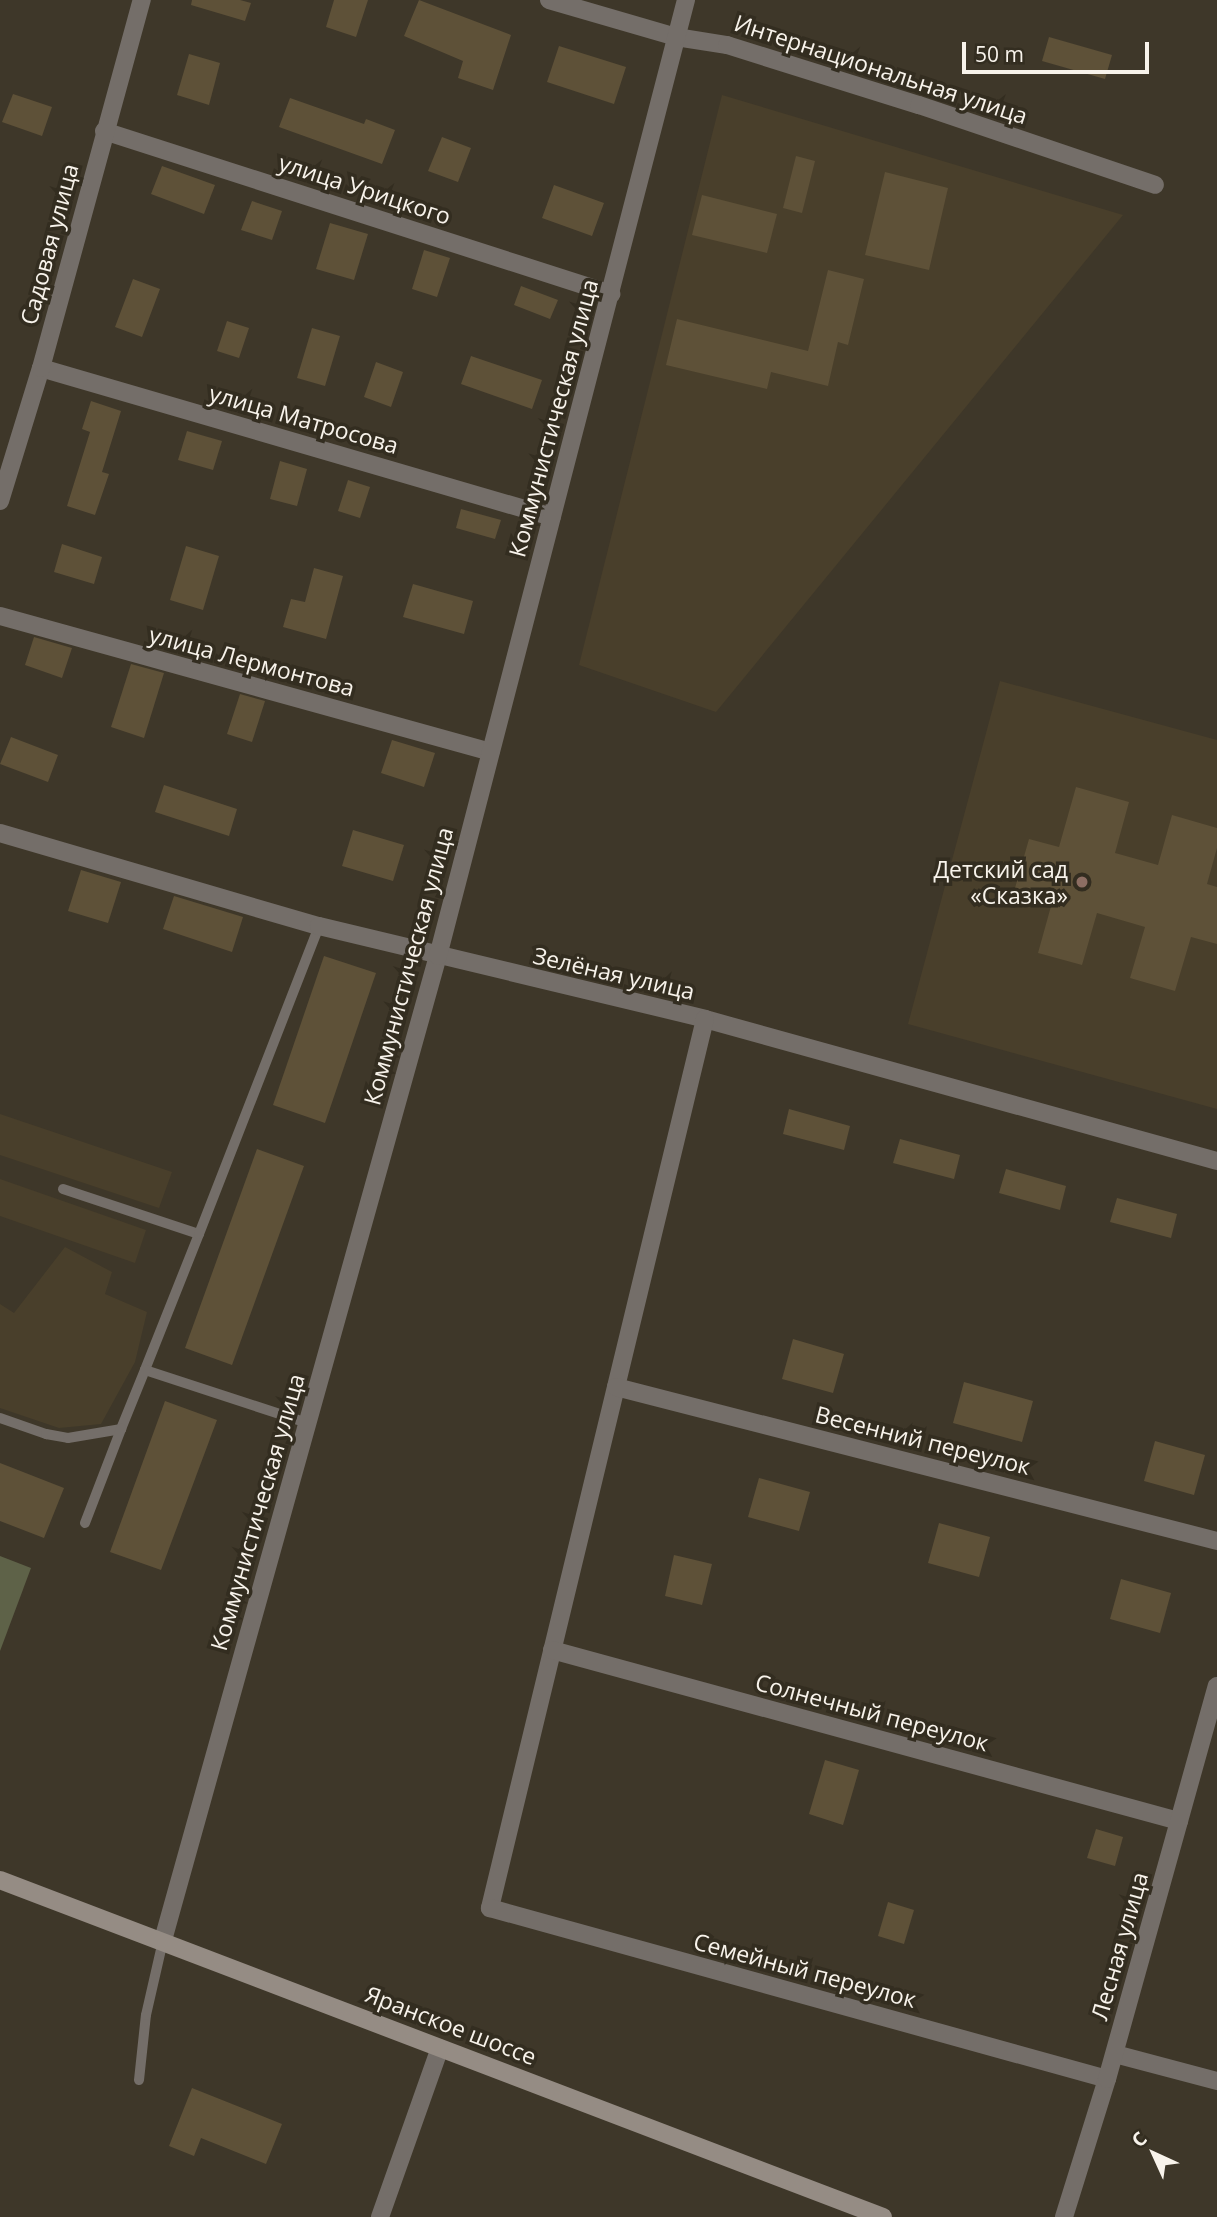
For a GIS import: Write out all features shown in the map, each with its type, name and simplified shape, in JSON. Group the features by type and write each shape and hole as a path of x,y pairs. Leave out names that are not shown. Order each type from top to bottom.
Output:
{"main road":[{"name":"Яранское шоссе","path":"0,1880 883,2217"}],"street":[{"name":"Садовая улица","path":"0,501 41,368 142,0"},
{"name":"Интернациональная улица","path":"549,0 676,37 727,45 919,105 1155,186"},
{"name":"Коммунистическая улица","path":"163,1940 438,956 686,0"},
{"name":"улица Урицкого","path":"104,131 611,294"},
{"name":"улица Матросова","path":"41,368 552,517"},
{"name":"улица Лермонтова","path":"0,616 491,752"},
{"name":"Зелёная улица","path":"0,832 320,926 705,1020 1217,1161"},
{"path":"552,1650 705,1020"},
{"name":"Весенний переулок","path":"616,1387 1217,1541"},
{"name":"Солнечный переулок","path":"552,1650 1179,1821"},
{"name":"Семейный переулок","path":"552,1650 490,1908 1107,2079"},
{"name":"Лесная улица","path":"1063,2217 1115,2054 1217,1686"},
{"path":"380,2217 440,2048"},
{"path":"1115,2054 1217,2081"}],"lane":[{"path":"85,1523 320,926"},
{"path":"63,1189 199,1234"},
{"path":"145,1370 307,1423"},
{"path":"0,1418 46,1434 68,1438 121,1429"},
{"path":"139,2080 146,2015 163,1940"}],"shaded area":[{"path":"722,95 1123,215 716,712 579,665"},
{"name":"Детский сад «Сказка»","path":"1000,681 1217,740 1217,1109 908,1024"},
{"path":"0,1114 172,1172 159,1208 0,1155"},
{"path":"0,1179 146,1230 135,1263 0,1216"},
{"path":"65,1247 112,1272 105,1294 147,1312 135,1362 101,1424 59,1428 0,1408 0,1304 14,1313"}],"green space":[{"path":"0,1556 31,1568 0,1651"}],"building":[{"path":"192,0 240,0 251,3 245,21 191,5"},
{"path":"334,0 368,0 356,37 326,27"},
{"path":"419,0 511,35 493,90 458,78 463,61 404,36"},
{"path":"1049,37 1112,55 1105,79 1042,61"},
{"path":"559,46 626,67 614,104 547,82"},
{"path":"189,54 220,63 209,105 177,95"},
{"path":"13,94 52,107 42,136 2,122"},
{"path":"290,98 364,124 366,119 395,130 382,164 279,127"},
{"path":"442,137 471,148 458,182 428,171"},
{"path":"796,156 815,161 802,213 783,208"},
{"path":"162,166 215,185 204,214 151,194"},
{"path":"885,172 948,188 929,270 865,255"},
{"path":"554,185 604,203 592,236 542,218"},
{"path":"702,195 777,214 767,253 692,235"},
{"path":"252,201 282,211 272,240 241,230"},
{"path":"330,223 368,234 354,280 316,269"},
{"path":"424,250 450,258 437,297 412,289"},
{"path":"828,270 864,279 848,345 838,342 828,386 771,372 767,389 666,365 677,319 808,351"},
{"path":"133,279 160,289 142,337 115,327"},
{"path":"521,286 558,300 550,319 514,305"},
{"path":"227,321 249,328 239,358 217,351"},
{"path":"312,328 340,336 325,386 297,378"},
{"path":"471,356 542,380 532,409 461,384"},
{"path":"376,362 403,372 391,407 364,397"},
{"path":"91,401 121,411 102,472 109,474 95,515 67,506 90,432 82,429"},
{"path":"187,431 222,441 213,470 178,460"},
{"path":"280,461 307,469 297,506 270,499"},
{"path":"348,480 370,487 360,518 338,511"},
{"path":"461,509 501,520 495,539 456,528"},
{"path":"62,544 102,557 94,584 54,572"},
{"path":"186,546 219,556 203,610 170,600"},
{"path":"314,568 343,576 326,639 283,627 291,599 305,602"},
{"path":"413,584 473,601 464,634 403,617"},
{"path":"34,637 72,648 62,678 25,665"},
{"path":"131,664 164,673 144,738 111,727"},
{"path":"240,694 265,701 252,742 227,734"},
{"path":"11,737 58,755 48,782 0,764"},
{"path":"392,740 435,753 424,787 381,773"},
{"path":"164,785 237,809 229,836 155,812"},
{"path":"1076,787 1129,802 1115,853 1158,865 1172,815 1217,828 1217,848 1207,884 1217,887 1217,944 1191,937 1175,991 1130,978 1145,927 1097,913 1082,965 1038,953 1053,899 1015,888 1029,839 1059,847"},
{"path":"353,830 404,845 393,881 342,866"},
{"path":"81,870 121,882 108,923 68,911"},
{"path":"174,896 243,917 232,952 163,929"},
{"path":"324,956 376,973 325,1123 273,1105"},
{"path":"789,1109 850,1126 844,1150 783,1134"},
{"path":"900,1139 960,1155 954,1179 893,1163"},
{"path":"257,1149 304,1166 232,1365 185,1348"},
{"path":"1006,1169 1066,1186 1060,1210 999,1193"},
{"path":"1117,1198 1177,1214 1171,1238 1110,1222"},
{"path":"793,1339 844,1354 833,1393 782,1379"},
{"path":"964,1382 1033,1401 1022,1442 953,1423"},
{"path":"165,1401 217,1420 161,1570 110,1552"},
{"path":"1155,1441 1205,1455 1194,1495 1144,1481"},
{"path":"0,1463 64,1488 44,1538 0,1521"},
{"path":"759,1478 810,1492 799,1531 748,1517"},
{"path":"939,1523 990,1537 979,1577 928,1563"},
{"path":"674,1555 712,1564 702,1605 665,1596"},
{"path":"1121,1579 1171,1593 1160,1633 1110,1619"},
{"path":"825,1760 859,1770 843,1825 809,1814"},
{"path":"1096,1829 1123,1837 1115,1866 1087,1858"},
{"path":"888,1902 914,1910 904,1944 878,1936"},
{"path":"192,2088 282,2124 266,2164 201,2138 194,2156 169,2146"}],"place":[{"name":"Детский сад «Сказка»","path":"1082,882"}]}
